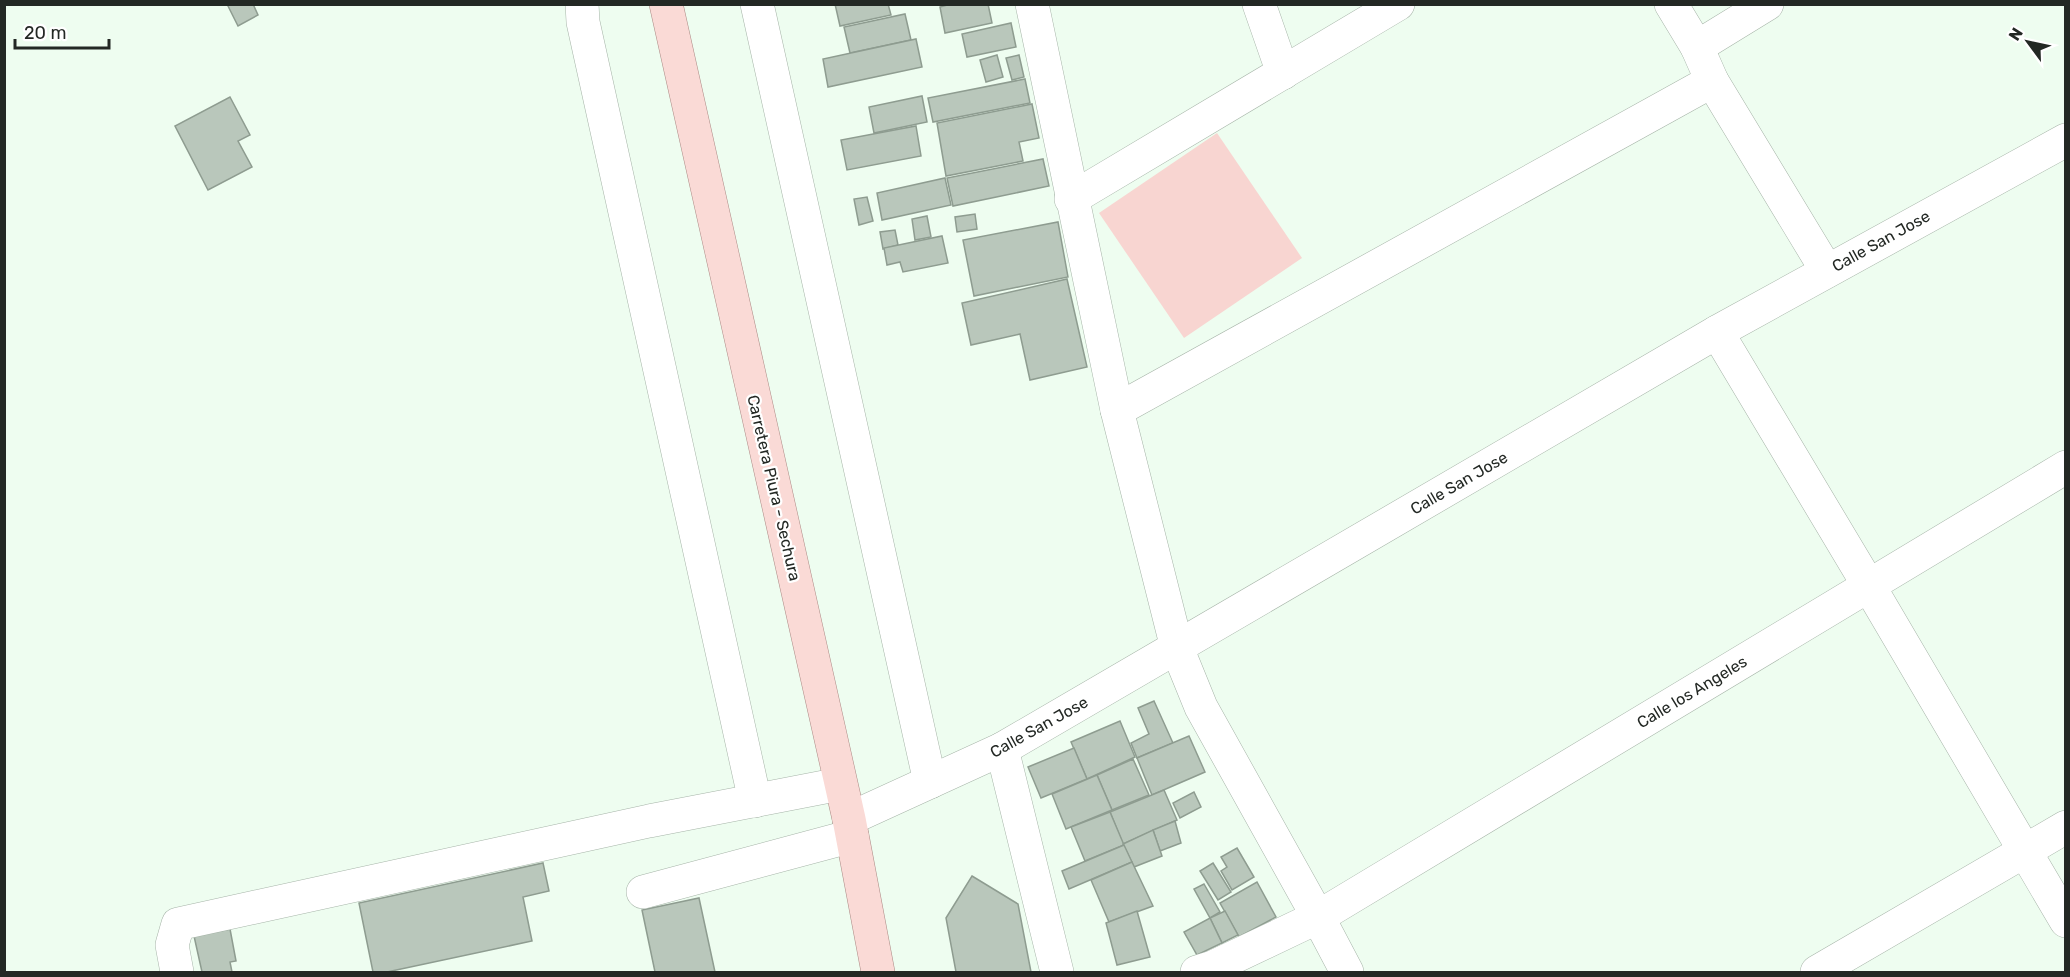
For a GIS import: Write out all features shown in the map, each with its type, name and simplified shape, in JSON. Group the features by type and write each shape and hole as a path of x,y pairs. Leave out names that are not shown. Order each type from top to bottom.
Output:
{"main road":[{"name":"Carretera Piura - Sechura","path":"666,4 851,828 878,972"}],"street":[{"path":"582,4 584,22 755,801"},
{"path":"757,4 930,782"},
{"path":"1032,4 1117,410 1177,648 1201,708 1347,972"},
{"path":"1259,4 1284,72"},
{"path":"1071,199 1398,4"},
{"path":"1671,4 1697,47 1712,81 1827,271"},
{"path":"1697,47 1767,4"},
{"path":"1117,410 1712,81"},
{"name":"Calle San Jose","path":"643,892 851,828 930,782 1002,749 1717,332 2066,140"},
{"path":"1717,332 2066,921"},
{"name":"Calle los Angeles","path":"1197,972 1213,967 1318,916 2066,467"},
{"path":"1002,749 1057,972"},
{"path":"177,972 172,945 178,924 638,824 840,784"},
{"path":"1817,972 2066,827"}],"shaded area":[{"path":"1217,133 1302,258 1184,338 1099,213"}],"building":[{"path":"227,4 253,4 258,15 238,26"},
{"path":"835,4 888,4 891,15 840,26"},
{"path":"951,4 988,4 992,23 945,33 940,7"},
{"path":"905,14 911,40 850,53 844,27"},
{"path":"1011,23 1016,47 967,57 962,34"},
{"path":"916,39 922,67 828,87 823,59"},
{"path":"997,55 1003,77 986,82 980,60"},
{"path":"1019,55 1024,77 1012,80 1006,58"},
{"path":"1025,79 1030,103 933,122 928,98"},
{"path":"922,96 927,122 874,133 869,107"},
{"path":"230,97 250,135 238,141 252,167 208,190 175,126"},
{"path":"1032,104 1039,138 1019,142 1023,161 946,176 937,123"},
{"path":"916,126 921,156 847,170 841,140"},
{"path":"1043,159 1049,186 953,206 947,178"},
{"path":"945,178 951,205 882,220 877,193"},
{"path":"867,197 873,221 859,225 854,199"},
{"path":"975,214 977,229 957,232 955,217"},
{"path":"927,216 931,237 915,240 912,219"},
{"path":"1058,222 1068,277 974,296 963,240"},
{"path":"895,230 898,245 883,249 880,232"},
{"path":"942,236 948,263 903,272 900,262 887,265 884,248"},
{"path":"1067,279 1087,367 1030,380 1020,334 971,345 962,303"},
{"path":"1154,701 1173,743 1137,758 1131,743 1149,734 1138,708"},
{"path":"1120,721 1135,757 1087,779 1071,742"},
{"path":"1189,736 1205,772 1152,795 1137,758"},
{"path":"1074,748 1087,779 1041,798 1028,767"},
{"path":"1133,759 1149,795 1112,810 1097,775"},
{"path":"1097,775 1112,810 1066,829 1052,794"},
{"path":"1164,790 1177,820 1123,844 1110,812"},
{"path":"1194,792 1201,807 1180,818 1173,803"},
{"path":"1110,812 1124,845 1085,861 1071,827"},
{"path":"1175,821 1181,843 1160,851 1153,830"},
{"path":"1153,830 1162,856 1134,867 1123,844"},
{"path":"1124,845 1132,862 1069,889 1062,871"},
{"path":"1237,848 1254,877 1232,890 1221,871 1227,867 1221,857"},
{"path":"1132,862 1153,906 1109,922 1091,880"},
{"path":"543,863 549,891 523,897 532,941 387,972 373,972 359,903"},
{"path":"1213,863 1231,892 1218,900 1200,871"},
{"path":"972,876 1018,904 1031,972 956,972 946,918"},
{"path":"1257,882 1276,917 1239,937 1220,903"},
{"path":"1204,884 1220,912 1210,918 1194,889"},
{"path":"699,898 715,972 655,972 642,910"},
{"path":"1137,911 1150,957 1117,965 1106,923"},
{"path":"1225,911 1238,935 1222,943 1210,918"},
{"path":"1210,918 1222,943 1197,955 1184,932"},
{"path":"230,929 236,961 230,962 232,972 202,972 194,936"}]}
